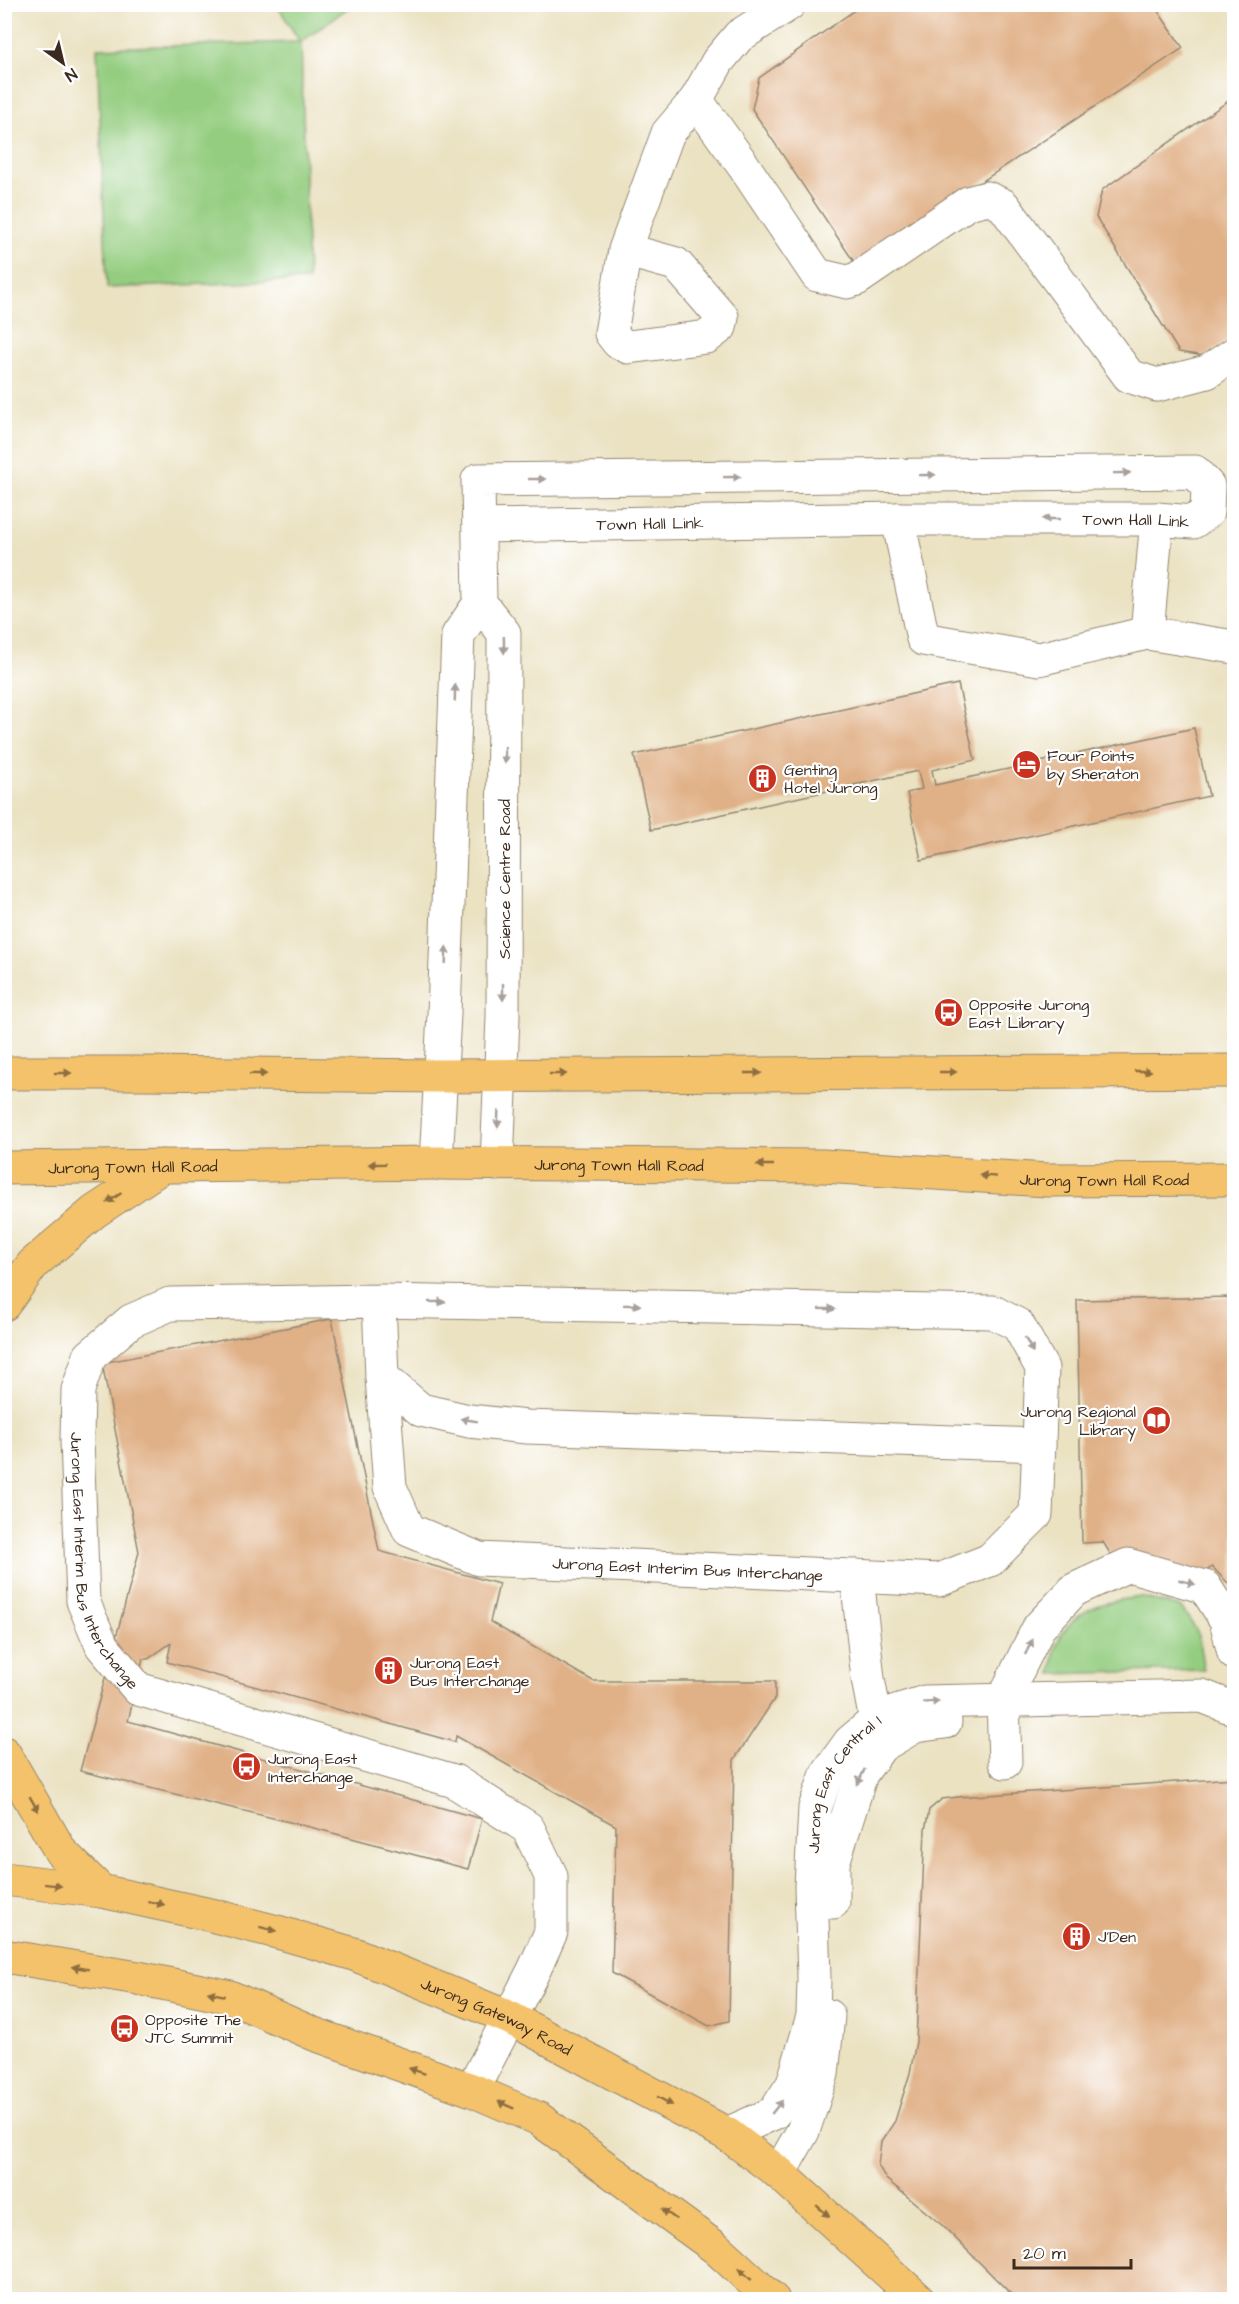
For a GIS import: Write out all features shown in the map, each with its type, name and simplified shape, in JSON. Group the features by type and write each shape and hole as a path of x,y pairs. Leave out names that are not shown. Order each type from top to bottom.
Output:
{"main road":[{"path":"4,1073 440,1076 1234,1071"},
{"name":"Jurong Town Hall Road","path":"4,1168 436,1163 823,1166 1047,1180 1234,1179"},
{"path":"4,1304 33,1264 94,1212 163,1166"},
{"path":"4,1754 61,1852 101,1891"},
{"name":"Jurong Gateway Road","path":"4,1879 101,1891 211,1915 354,1954 510,2018 727,2134 779,2173 919,2300"},
{"path":"4,1956 138,1978 230,1997 314,2034 472,2090 539,2119 716,2248 773,2300"}],"street":[{"path":"625,250 668,133 696,100 718,61 739,36 789,4"},
{"path":"696,100 817,275 847,282 857,279 968,203 987,198 1003,205 1129,376 1157,385 1207,372 1234,354"},
{"name":"Town Hall Link","path":"1195,472 1208,486 1207,512 1193,522 1157,519 898,519 479,526 478,480 1195,472"},
{"path":"898,519 923,639 1039,658 1147,633 1234,647"},
{"path":"1147,633 1157,519"},
{"path":"436,1163 458,635 480,603 479,526"},
{"name":"Science Centre Road","path":"480,603 504,633 503,1005 497,1164"},
{"name":"Jurong East Interim Bus Interchange","path":"379,1300 390,1487 409,1530 479,1559 939,1580 990,1560 1036,1514 1042,1368 1018,1325 993,1312 379,1300 170,1304 131,1321 90,1356 78,1390 77,1440 83,1600 102,1646 138,1689 454,1781 528,1828 550,1876 551,1932 472,2090"},
{"path":"382,1377 421,1410 469,1421 527,1427 1039,1445"},
{"path":"1005,1762 1002,1708 1039,1627 1074,1590 1090,1581 1128,1565 1205,1587 1226,1620 1234,1653"},
{"path":"857,1576 868,1679 886,1729"},
{"name":"Jurong East Central 1","path":"727,2134 774,2113 793,2084 813,2016 822,1887 833,1863 861,1774 881,1746 886,1729 915,1726 1002,1708 1094,1719 1209,1716 1232,1707"},
{"name":"Jurong East Central 1","path":"779,2173 803,2131 822,2074 829,2011 822,1887"}],"green space":[{"path":"277,5 352,5 301,42 308,280 107,288 97,48 300,42"},
{"path":"1141,1597 1181,1607 1197,1631 1204,1670 1051,1674 1056,1645 1073,1620 1104,1604"}],"building":[{"path":"862,5 1154,5 1183,48 856,265 752,109 759,78"},
{"path":"1234,97 1234,336 1205,356 1179,352 1096,217 1102,190"},
{"name":"Genting Hotel Jurong","path":"958,684 975,760 932,770 935,785 1194,728 1209,796 921,860 907,793 922,789 918,771 651,830 634,755"},
{"name":"Jurong Regional Library","path":"1234,1297 1234,1589 1212,1567 1183,1587 1126,1579 1103,1542 1082,1543 1077,1300"},
{"name":"Jurong East Bus Interchange","path":"332,1319 379,1551 499,1584 490,1622 593,1681 775,1681 775,1698 734,1760 729,2021 709,2026 612,1973 616,1826 456,1736 455,1742 167,1662 171,1643 148,1659 143,1659 128,1721 482,1819 468,1869 310,1827 80,1771 139,1552 102,1363"},
{"name":"J'Den","path":"1234,1778 1234,2300 1017,2300 943,2226 886,2179 878,2165 881,2142 895,2121 910,2073 916,2042 925,1830 929,1810 942,1799 958,1797"}],"place":[{"name":"Four Points by Sheraton","path":"1026,764"},
{"name":"Genting Hotel Jurong","path":"763,778"},
{"name":"Opposite Jurong East Library","path":"948,1013"},
{"name":"Jurong Regional Library","path":"1157,1420"},
{"name":"Jurong East Bus Interchange","path":"389,1671"},
{"name":"Jurong East Interchange","path":"247,1767"},
{"name":"J'Den","path":"1077,1936"},
{"name":"Opposite The JTC Summit","path":"124,2028"}]}
